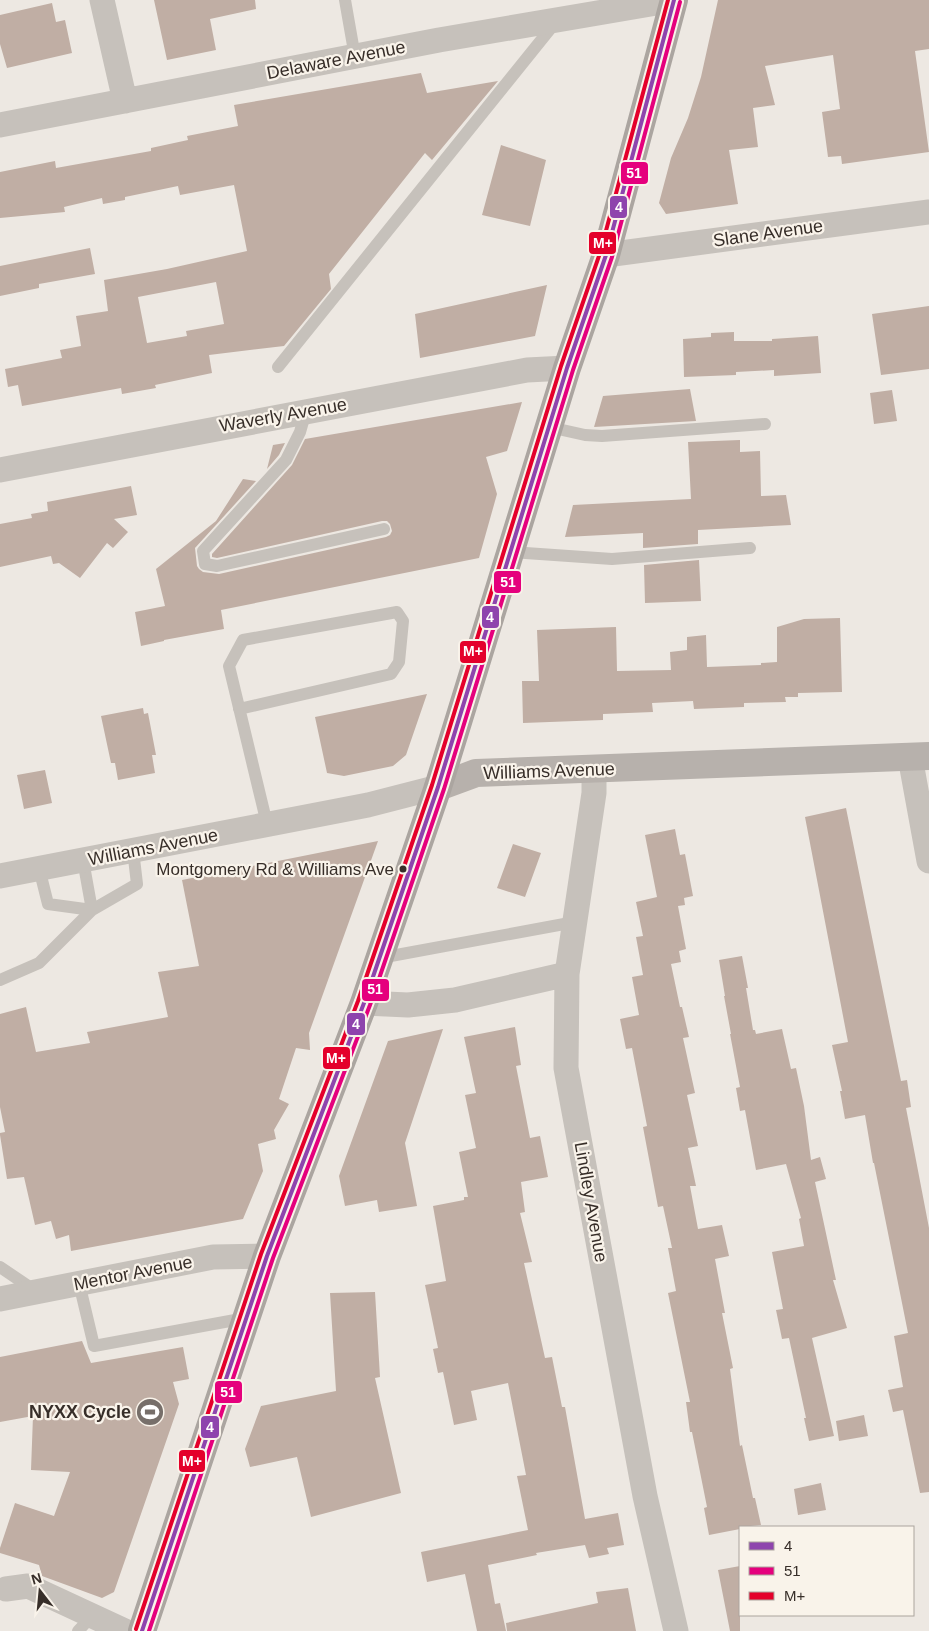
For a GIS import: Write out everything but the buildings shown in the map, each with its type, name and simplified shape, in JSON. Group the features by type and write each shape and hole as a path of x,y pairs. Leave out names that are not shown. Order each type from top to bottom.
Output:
{"main road":[{"path":"142,1631 267,1256 364,1002 438,787 567,368 606,255 674,0"}],"street":[{"path":"102,0 125,101"},
{"name":"Delaware Avenue","path":"0,125 439,40 674,0"},
{"name":"Slane Avenue","path":"606,255 929,212"},
{"name":"Waverly Avenue","path":"0,470 527,370 567,368"},
{"path":"919,756 929,861"},
{"name":"Williams Avenue","path":"0,876 368,805 438,787 476,773 919,756"},
{"name":"Lindley Avenue","path":"594,769 594,793 567,974 566,1068 645,1496 676,1631"},
{"path":"364,1002 408,1005 455,1000 567,974"},
{"name":"Mentor Avenue","path":"0,1298 213,1258 267,1256"},
{"path":"6,1590 28,1586 85,1624 125,1631"}],"lane":[{"path":"345,0 355,57"},
{"path":"278,366 558,19"},
{"path":"306,411 300,432 286,460 203,551 205,564 217,566 384,529"},
{"path":"549,427 585,436 602,436 765,424"},
{"path":"511,552 612,559 750,548"},
{"path":"239,709 391,674 399,662 403,622 397,612 242,640 228,666 266,824"},
{"path":"0,980 39,963 92,910 137,884 133,850"},
{"path":"83,860 92,910"},
{"path":"39,868 48,904 92,910"},
{"path":"380,958 574,922"},
{"path":"0,1267 37,1292"},
{"path":"79,1283 94,1346 246,1318"}],"transit line":[{"name":"M+","path":"136,1629 261,1254 358,1001 432,785 561,366 600,253 668,0"},
{"name":"4","path":"142,1631 267,1256 364,1003 438,787 567,368 606,255 674,0"},
{"name":"51","path":"149,1631 273,1258 370,1005 444,789 573,370 612,257 680,2"}],"place":[{"name":"Montgomery Rd & Williams Ave","path":"403,869"},
{"name":"NYXX Cycle","path":"150,1412"}]}
